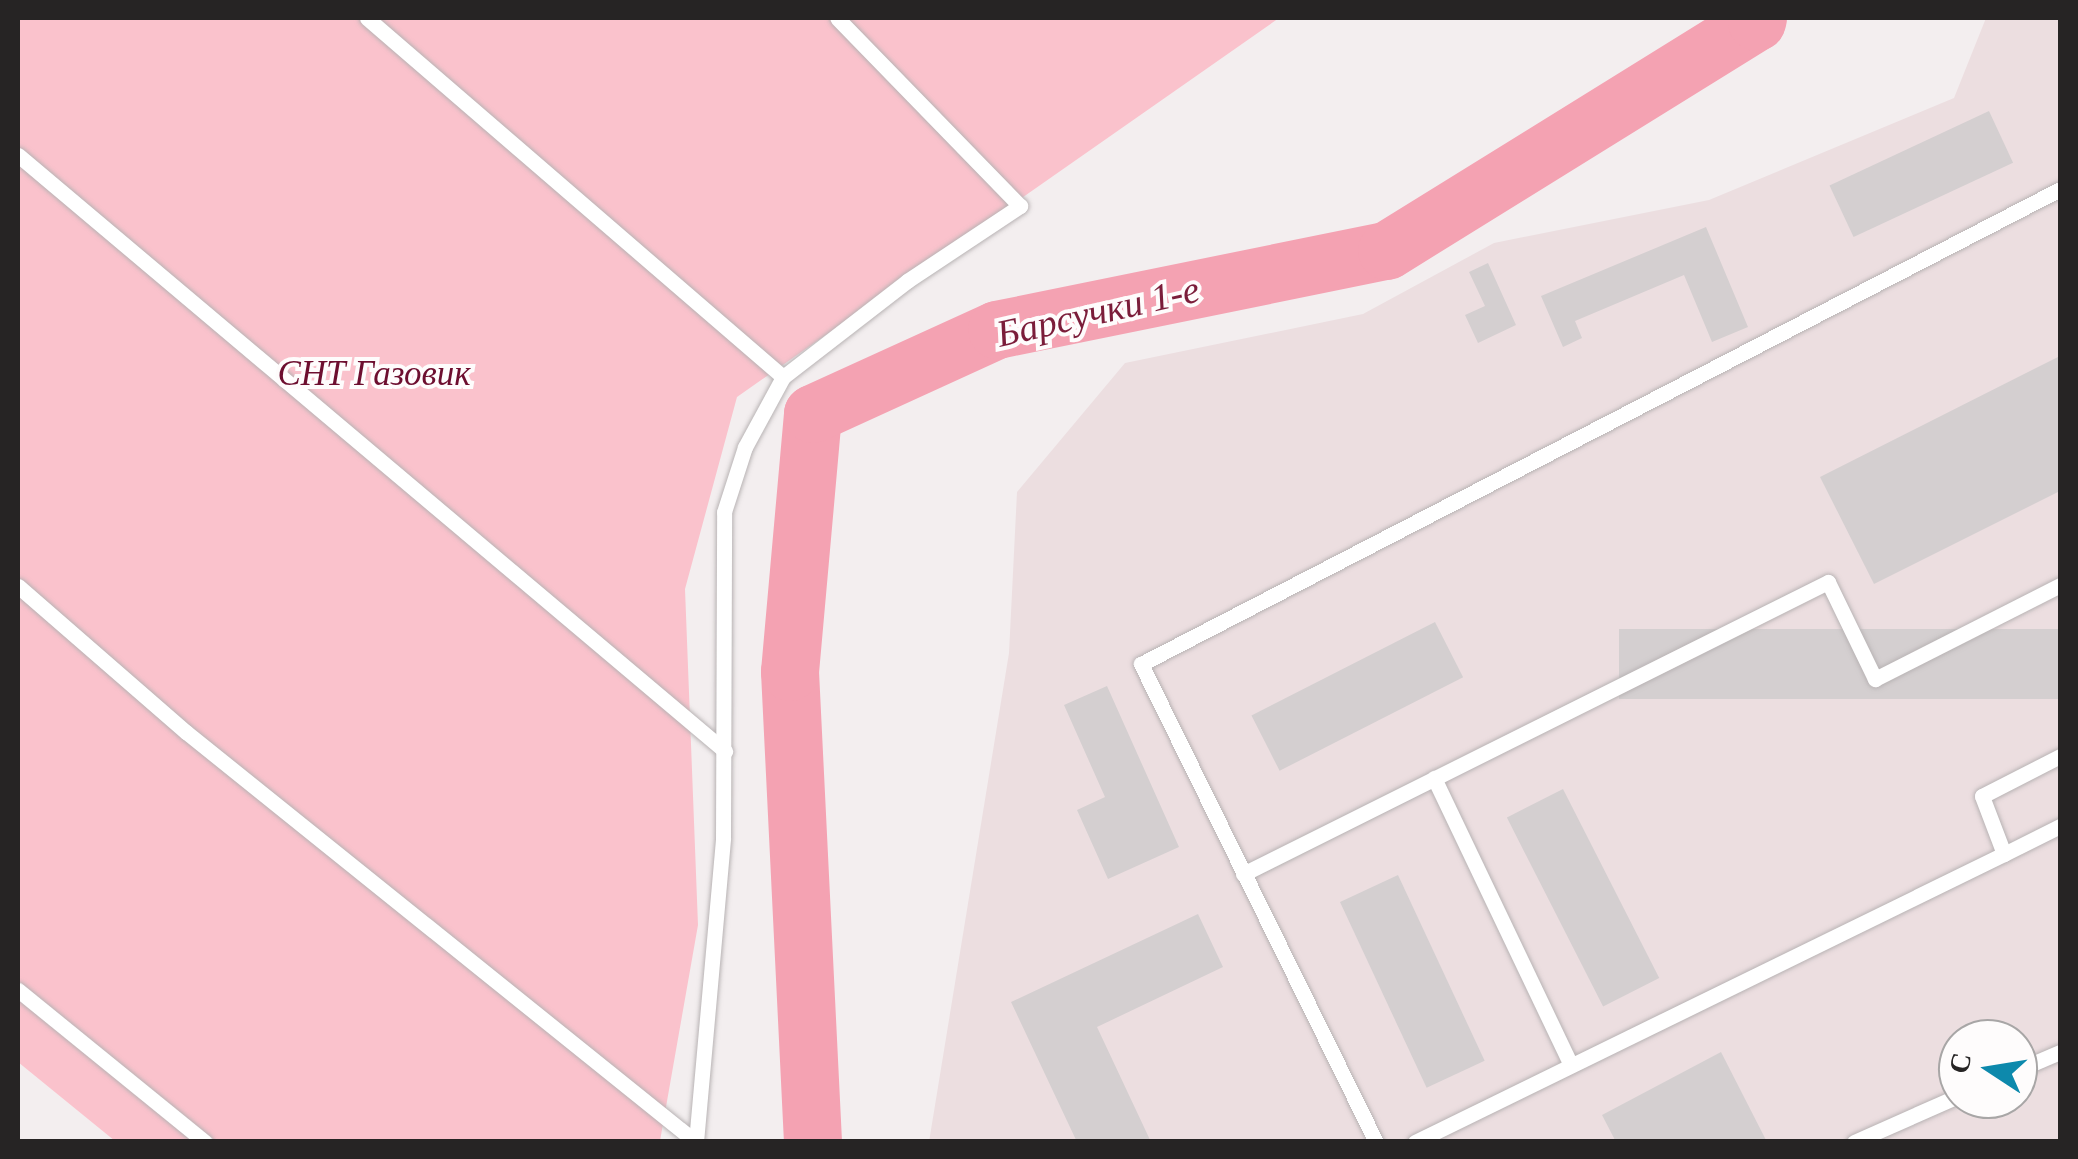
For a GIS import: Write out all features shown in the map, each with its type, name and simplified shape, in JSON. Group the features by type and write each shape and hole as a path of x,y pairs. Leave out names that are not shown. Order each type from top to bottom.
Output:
{"lane":[{"path":"368,18 783,377"},
{"path":"696,1142 723,838 724,512 745,447 783,377 907,281 1020,206 837,18"},
{"path":"18,155 725,751"},
{"path":"1376,1142 1141,664 2060,190"},
{"path":"1243,874 1828,582 1875,679 2060,585"},
{"path":"18,586 186,732 696,1142"},
{"path":"2004,854 1982,796 2060,756"},
{"path":"1434,778 1572,1065"},
{"path":"1416,1142 2060,826"},
{"path":"18,990 205,1142"},
{"path":"1854,1142 1938,1105"}],"shaded area":[{"path":"1986,18 2060,18 2060,1141 929,1142 1009,653 1017,492 1125,363 1363,314 1494,243 1709,200 1954,98"}],"green space":[{"name":"СНТ Газовик","path":"18,18 1279,18 737,397 685,589 698,925 660,1141 115,1141 18,1062"}],"building":[{"path":"1989,111 2013,163 1854,237 1829,185"},
{"path":"1706,227 1748,327 1712,342 1684,275 1575,321 1582,338 1563,347 1541,296"},
{"path":"1488,263 1516,325 1478,343 1465,315 1485,306 1469,272"},
{"path":"2060,356 2060,491 1874,584 1820,477"},
{"path":"1435,622 1463,677 1280,771 1251,716"},
{"path":"1619,629 2060,629 2060,699 1619,699"},
{"path":"1107,686 1179,847 1108,879 1077,810 1105,797 1064,705"},
{"path":"1563,789 1659,978 1603,1006 1507,818"},
{"path":"1398,875 1485,1061 1427,1088 1340,902"},
{"path":"1198,914 1223,967 1097,1027 1151,1142 1077,1142 1011,1002"},
{"path":"1721,1052 1767,1142 1616,1142 1602,1115"}],"waterway":[{"name":"Барсучки 1-е","path":"813,1142 790,672 813,414 997,330 1387,251 1758,18"}]}
